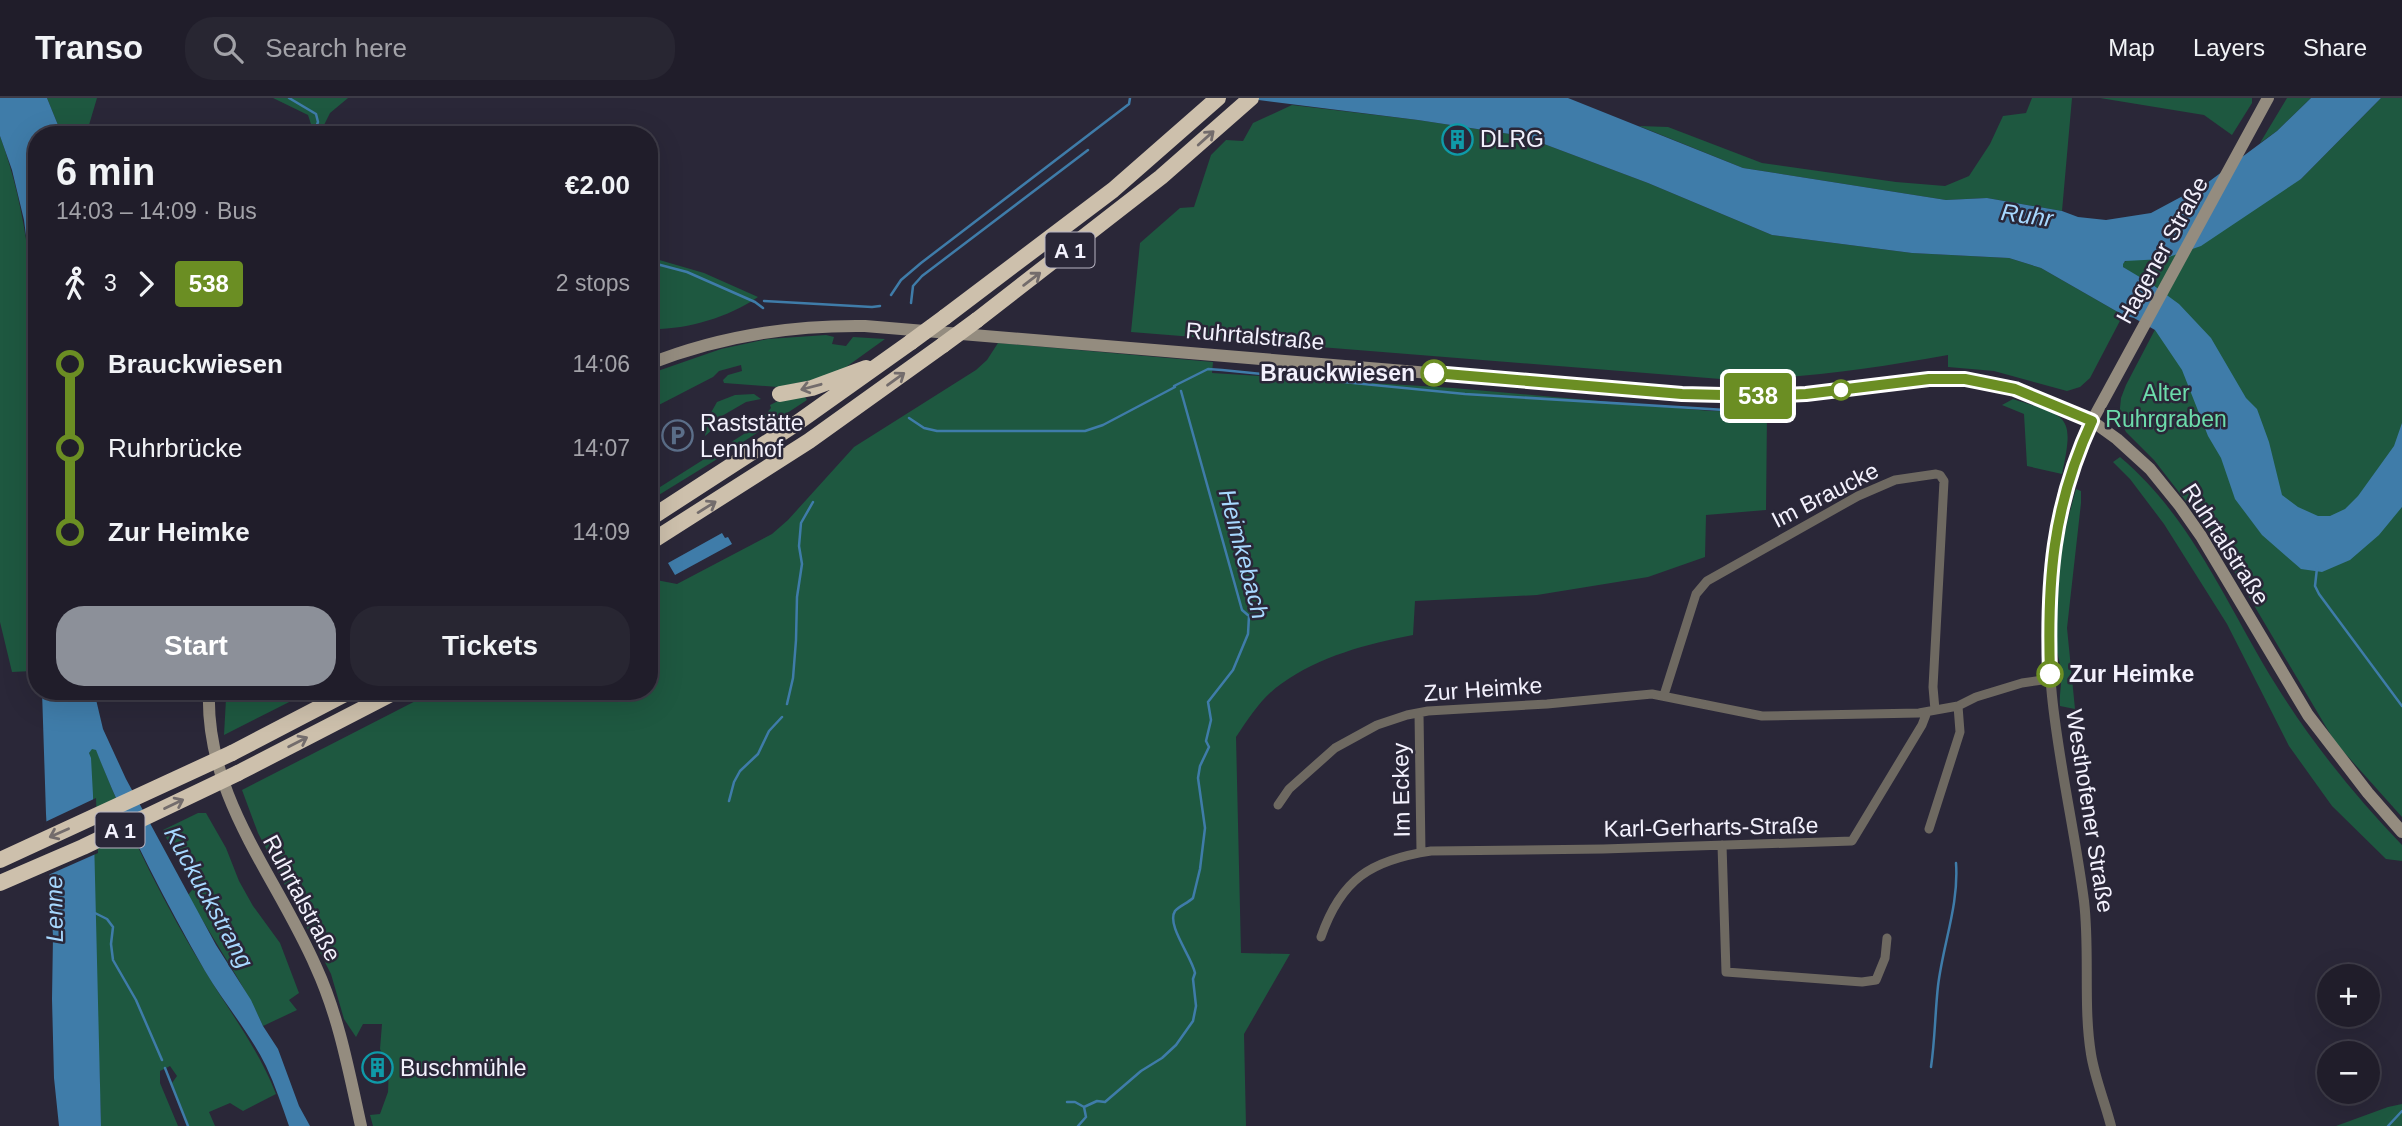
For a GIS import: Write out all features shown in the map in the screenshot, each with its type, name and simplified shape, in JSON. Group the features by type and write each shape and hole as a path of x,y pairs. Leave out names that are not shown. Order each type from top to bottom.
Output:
{"highway":[{"name":"A 1","path":"658,513 747,457 888,360 1113,190 1218,98"},
{"name":"A 1","path":"658,537 779,461 977,320 1161,177 1251,98"},
{"path":"780,394 812,388 888,360"},
{"name":"A 1","path":"0,860 232,753 334,700"},
{"name":"A 1","path":"0,883 83,847 238,773 380,700"}],"main road":[{"name":"Hagener Straße","path":"2092,421 2268,98"},
{"name":"Ruhrtalstraße","path":"658,361 698,347 759,332 819,326 865,326 1682,394 1779,396 1929,379 1965,379 2015,389 2092,421 2150,469 2201,536 2308,715 2402,832"},
{"name":"Ruhrtalstraße","path":"209,700 211,738 220,775 250,846 293,922 323,984 336,1022 361,1126"}],"street":[{"name":"Westhofener Straße","path":"2092,421 2073,469 2057,523 2050,569 2048,624 2050,679 2084,900 2092,1055 2111,1126"},
{"name":"Im Braucke","path":"1664,695 1696,594 1707,581 1858,496 1895,480 1936,474 1944,481 1931,711"},
{"name":"Zur Heimke","path":"1278,805 1289,789 1335,748 1367,729 1436,710 1547,704 1640,694 1664,695 1762,716 1931,711 1958,706 1976,697 2022,683 2050,679"},
{"path":"1929,829 1960,732 1958,706"},
{"name":"Karl-Gerharts-Straße","path":"1421,852 1852,841 1931,711"},
{"name":"Im Eckey","path":"1321,937 1338,898 1356,878 1384,861 1421,852 1419,713"},
{"path":"1723,845 1726,972 1862,982 1876,980 1885,958 1887,938"}],"green space":[{"path":"47,98 97,98 89,126 58,126"},
{"path":"273,98 348,98 330,113 324,126 310,126 308,115"},
{"path":"2032,98 2072,98 2062,211 1987,198 1946,200 1743,168 1639,126 1668,127 1762,163 1896,182 1945,186 1969,176 1990,144 2003,116 2026,113"},
{"path":"2100,98 2252,98 2252,103 2232,135 2204,115"},
{"path":"2287,98 2311,98 2277,131 2260,143"},
{"path":"2381,98 2402,98 2402,817 2335,742 2213,536 2154,460 2126,432 2119,418 2121,398 2126,385 2171,299 2123,267 2122,263 2301,179"},
{"path":"1292,105 1523,136 1648,183 1772,235 1912,253 2009,258 2041,268 2123,315 2090,378 2080,387 2067,391 1994,371 1948,367 1948,355 1841,372 1733,380 1131,332 1140,243 1180,208 1194,207 1211,155 1226,140 1243,141 1253,123"},
{"path":"0,136 12,174 28,252 28,671 12,672 0,622"},
{"path":"658,260 704,273 758,297 720,317 658,329"},
{"path":"826,335 834,337 832,344 846,346 853,337 885,339 835,375 778,387 724,383 723,380 728,375 742,371 741,365 719,371 713,377 658,405 658,371 721,349 768,339"},
{"path":"998,343 1213,362 1212,373 1453,388 1710,411 1767,412 1766,510 1706,515 1705,557 1648,577 1537,595 1415,601 1413,635 1361,647 1328,659 1296,674 1262,701 1236,737 1241,953 1290,954 1244,1034 1246,1126 373,1126 370,1115 380,1114 388,1092 389,1067 380,1049 382,1024 363,1024 356,1037 344,1019 331,974 258,833 242,790 417,700 658,700 658,580 677,584 772,534 854,447 976,370 987,360"},
{"path":"754,394 761,399 746,402 715,420 712,430 705,436 708,418 717,402 735,395"},
{"path":"805,397 807,400 658,495 658,488 755,427 771,408 770,405 782,399"},
{"path":"2013,399 2046,410 2063,421 2068,440 2062,474 2027,466 2024,414 2002,405"},
{"path":"2120,457 2168,507 2188,535 2290,707 2335,768 2402,845 2402,861 2386,859 2332,806 2289,746 2227,624 2164,524 2130,479 2113,462"},
{"path":"2076,489 2081,491 2081,503 2067,628 2075,709 2060,706 2061,669 2054,622 2059,564"},
{"path":"226,700 293,700 224,735"},
{"path":"91,749 96,749 160,892 253,1047 276,1094 243,1111 230,1103 209,1112 215,1126 189,1126 172,1083 177,1076 170,1066 160,1071 160,1083 178,1126 101,1126 89,753"},
{"path":"198,813 206,813 253,906 280,943 299,993 289,1000 297,1010 263,1026 246,992 188,895 196,885 186,854 172,845 163,830"},
{"path":"2402,1104 2402,1126 2336,1126 2388,1107"}],"water":[{"path":"0,98 47,98 58,126 28,126 28,252 24,220 12,170 0,136"},
{"name":"Ruhr","path":"1243,98 1568,98 1743,168 1946,200 1987,198 2062,211 2078,217 2106,220 2151,213 2207,183 2277,131 2311,98 2381,98 2301,179 2201,246 2163,259 2125,261 2123,267 2179,304 2211,338 2246,398 2257,409 2269,442 2282,495 2298,507 2318,516 2330,516 2345,509 2358,496 2394,446 2402,423 2402,507 2379,535 2350,560 2322,572 2301,569 2262,535 2235,499 2221,458 2208,436 2182,370 2155,330 2123,315 2041,268 2009,258 1912,253 1772,235 1648,183 1523,136"},
{"path":"722,533 732,544 675,575 668,563"},
{"name":"Lenne","path":"42,700 96,700 103,729 126,779 216,945 278,1049 299,1106 310,1126 289,1126 266,1066 205,971 175,917 133,835 96,750 92,749 89,753 93,795 101,1126 59,1126 54,1078 53,936"}],"pier":[{"path":"96,798 98,853 46,876 43,823"}],"waterway":[{"name":"Heimkebach","path":"289,98 316,114 316,126"},
{"path":"891,295 901,280 921,263 1129,104 1130,98"},
{"path":"911,303 913,286 922,276 1088,150"},
{"name":"Heimkebach","path":"658,264 687,272 763,308"},
{"path":"764,301 880,306"},
{"path":"1174,386 1208,369 1465,394 1758,412"},
{"name":"Heimkebach","path":"909,418 924,428 937,431 1085,431 1103,425 1175,387"},
{"name":"Heimkebach","path":"1084,1107 1097,1101 1105,1102 1141,1071 1162,1058 1176,1045 1193,1021 1196,1006 1193,979 1195,973 1177,933 1173,917 1177,909 1193,898 1200,869 1205,828 1198,778 1200,766 1209,747 1206,741 1211,720 1208,702 1233,670 1248,634 1249,616 1242,610 1181,391"},
{"path":"787,704 793,678 797,597 802,564 799,546 801,523 813,502"},
{"name":"Alter Ruhrgraben","path":"2317,568 2315,586 2319,594 2402,706"},
{"path":"729,801 740,771 758,754 769,731 782,717"},
{"path":"1931,1067 1938,986 1953,909 1956,863"},
{"path":"93,912 107,919 113,927 113,960 136,1000 162,1060"},
{"path":"165,1068 188,1126"},
{"name":"Heimkebach","path":"1067,1102 1075,1102 1084,1107 1086,1117 1078,1126"},
{"path":"2388,1126 2402,1111"}],"bus line":[{"name":"538","path":"1434,373 1728,396 1806,394 1929,379 1965,379 2015,389 2092,421 2069,479 2057,523 2050,569 2050,674"}],"place":[{"name":"DLRG","path":"1457,139"},
{"name":"Brauckwiesen","path":"1434,373"},
{"name":"Raststätte Lennhof","path":"677,436"},
{"name":"Zur Heimke","path":"2050,674"},
{"name":"Buschmühle","path":"377,1068"}],"water label":[{"name":"Kuckuckstrang","path":"209,897"}]}
